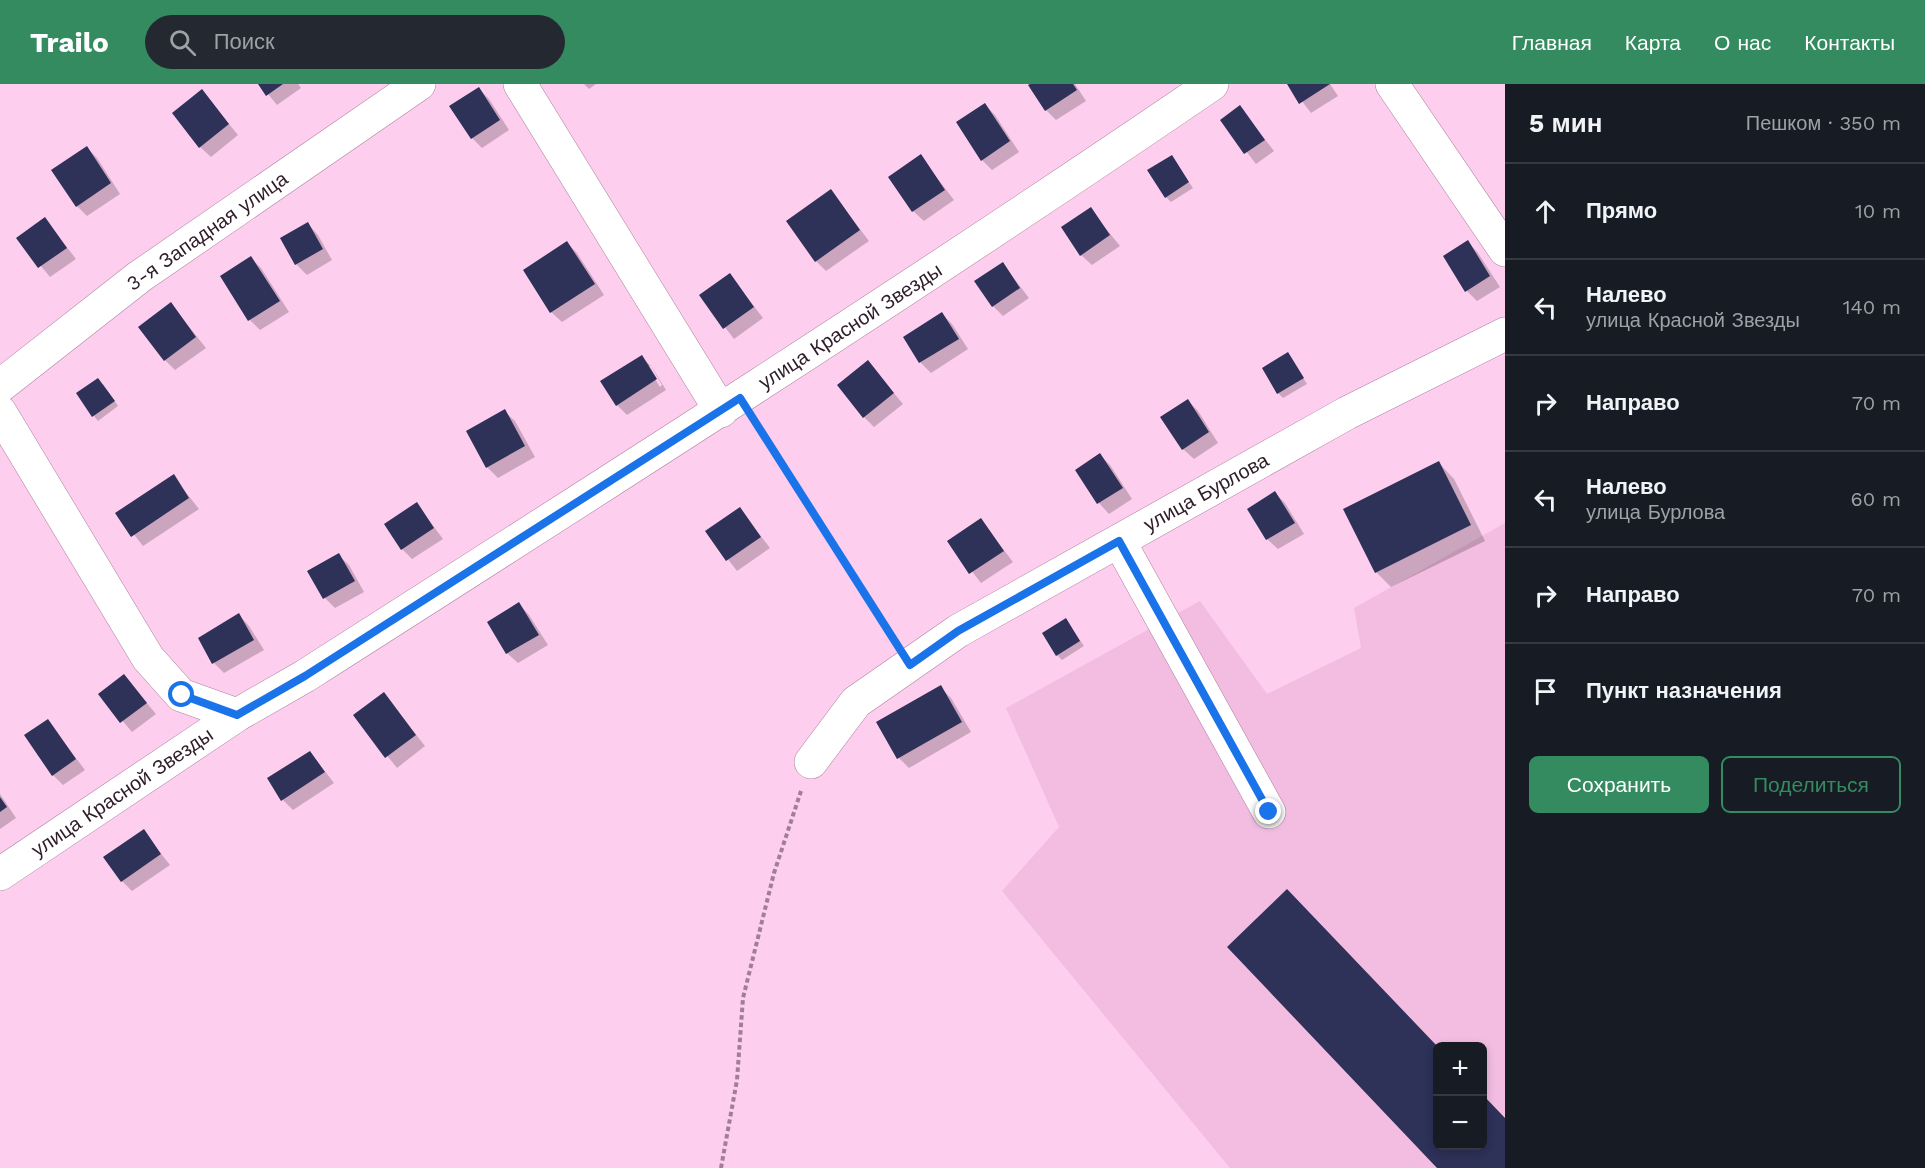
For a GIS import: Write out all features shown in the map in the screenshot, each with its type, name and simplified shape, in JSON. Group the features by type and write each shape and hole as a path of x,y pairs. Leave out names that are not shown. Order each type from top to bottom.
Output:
{"street":[{"name":"3-я Западная улица","path":"0,386 138,278 419,84"},
{"path":"520,84 731,404"},
{"name":"улица Красной Звезды","path":"0,874 237,715 305,676 731,404 1006,224 1212,84"},
{"path":"1392,84 1505,250"},
{"name":"улица Бурлова","path":"811,762 856,702 958,631 1347,413 1505,334"},
{"path":"0,412 148,658 182,695 237,715"},
{"path":"1119,541 1269,812"}],"path":[{"path":"731,404 910,665"},
{"path":"722,1168 737,1080 743,998 774,873 811,762"}],"shaded area":[{"path":"1505,523 1505,1168 1230,1168 1002,891 1059,827 1006,708 1200,601 1267,694 1361,648 1354,608"}],"building":[{"path":"258,84 283,84 266,96"},
{"path":"1073,84 1077,90 1045,111 1028,85"},
{"path":"1287,84 1330,84 1299,104"},
{"path":"479,87 500,120 471,139 449,106"},
{"path":"202,89 229,124 199,148 172,113"},
{"path":"985,103 1010,141 981,161 956,122"},
{"path":"1240,105 1265,140 1244,154 1220,120"},
{"path":"87,146 111,183 76,207 51,170"},
{"path":"921,154 945,190 912,212 888,177"},
{"path":"1172,155 1189,182 1165,198 1147,170"},
{"path":"831,189 860,230 815,262 786,221"},
{"path":"1091,207 1110,235 1080,256 1061,227"},
{"path":"45,217 67,248 38,268 16,238"},
{"path":"308,222 323,249 295,265 280,238"},
{"path":"1468,240 1490,276 1465,292 1443,256"},
{"path":"567,241 595,284 550,313 523,270"},
{"path":"251,256 280,301 248,321 220,276"},
{"path":"1003,262 1020,288 992,307 974,281"},
{"path":"730,273 754,307 723,329 699,295"},
{"path":"171,302 196,337 164,361 138,327"},
{"path":"942,312 959,339 919,363 903,337"},
{"path":"1288,352 1304,378 1277,394 1262,368"},
{"path":"642,355 657,379 616,406 600,381"},
{"path":"868,360 894,393 863,418 837,385"},
{"path":"98,378 115,401 92,417 76,393"},
{"path":"1188,399 1209,432 1182,450 1160,417"},
{"path":"505,409 525,446 486,468 466,431"},
{"path":"1100,453 1123,488 1097,504 1075,470"},
{"path":"1439,461 1471,525 1375,573 1343,509"},
{"path":"174,474 189,498 131,537 115,513"},
{"path":"1275,491 1295,523 1266,540 1247,509"},
{"path":"417,502 434,528 401,550 384,524"},
{"path":"740,507 761,537 726,561 705,531"},
{"path":"981,518 1004,551 969,574 947,541"},
{"path":"339,553 355,581 323,599 307,571"},
{"path":"519,602 539,635 506,654 487,622"},
{"path":"239,613 254,640 212,664 198,638"},
{"path":"1066,618 1080,641 1056,656 1042,633"},
{"path":"124,674 147,703 120,723 98,694"},
{"path":"941,685 962,722 897,759 876,722"},
{"path":"384,692 416,735 385,758 353,715"},
{"path":"48,719 76,759 52,776 24,735"},
{"path":"310,751 325,772 281,801 267,778"},
{"path":"0,797 7,807 0,812"},
{"path":"144,829 161,854 121,882 103,857"},
{"path":"1287,889 1433,1042 1433,1150 1487,1150 1487,1099 1505,1118 1505,1168 1437,1168 1227,947"}],"route":[{"path":"182,695 237,715 305,676 740,398 910,665 958,631 1119,541 1269,812"}]}
